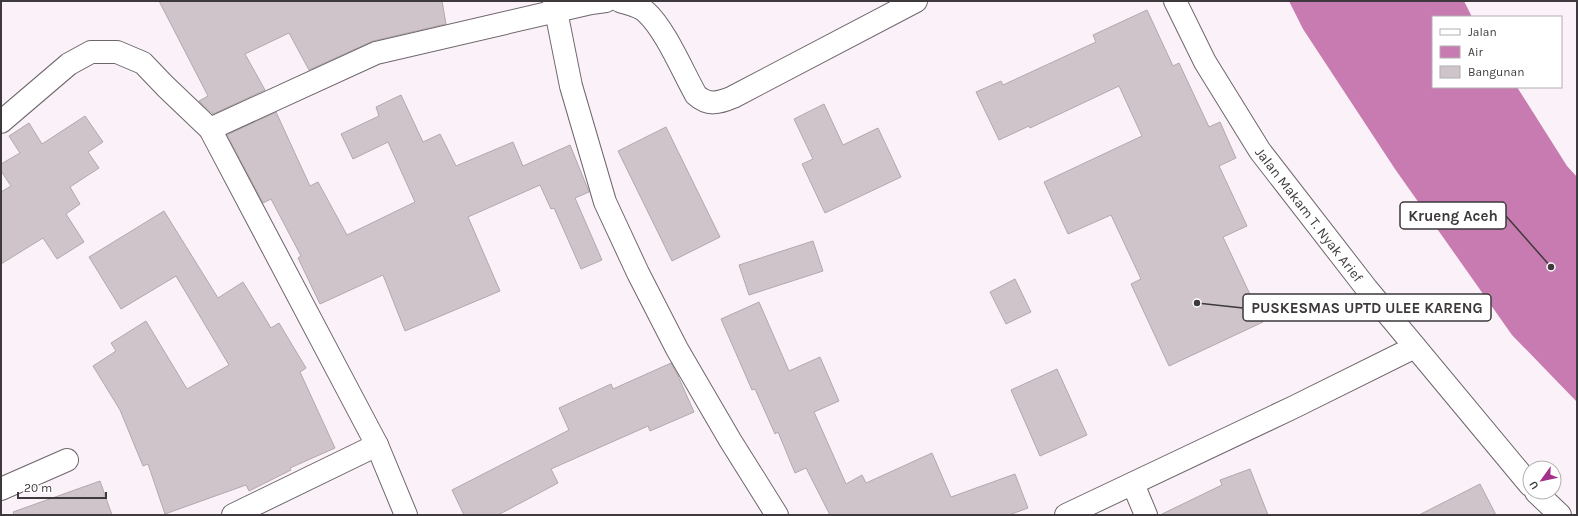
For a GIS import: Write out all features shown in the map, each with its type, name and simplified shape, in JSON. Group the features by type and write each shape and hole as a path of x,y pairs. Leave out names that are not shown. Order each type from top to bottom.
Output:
{"street":[{"path":"210,128 376,54 555,7 606,1"},
{"path":"620,1 635,5 646,11 660,28 696,95 703,102 712,103 723,102 916,1"},
{"name":"Jalan Makam T. Nyak Arief","path":"1175,1 1205,62 1260,151 1367,289 1522,475"},
{"path":"555,7 571,86 605,202 638,274 677,349 730,440 777,515"},
{"path":"1,122 69,64 91,52 117,52 143,63 210,128 377,445 406,515"},
{"path":"1066,515 1294,407 1415,347"},
{"path":"233,515 377,445"},
{"path":"1,489 67,460"},
{"path":"1133,484 1146,515"},
{"path":"1544,500 1560,515"}],"water":[{"path":"1289,1 1464,1 1472,16 1432,16 1432,88 1518,88 1567,166 1577,177 1577,402 1512,335 1395,169 1303,29"}],"building":[{"path":"159,1 442,1 446,24 373,41 309,70 289,33 245,54 265,90 213,114 199,101 208,96"},
{"path":"1147,10 1173,66 1179,63 1209,127 1220,122 1236,158 1219,166 1247,226 1223,237 1263,322 1169,366 1131,284 1141,279 1111,215 1068,234 1044,182 1142,136 1119,86 1030,128 1029,126 999,140 976,92 1001,81 1003,85 1096,42 1093,35"},
{"path":"401,95 423,142 440,134 456,166 513,142 523,166 570,145 589,192 575,198 602,260 581,269 554,208 551,209 540,185 468,217 500,291 405,331 383,275 320,304 298,258 301,256 271,199 263,203 227,135 276,112 310,186 318,182 347,235 415,202 388,142 353,159 341,134 379,116 376,107"},
{"path":"824,104 843,145 878,128 901,177 825,213 802,164 813,159 794,119"},
{"path":"85,116 103,142 88,152 99,168 70,187 80,204 66,214 84,242 57,259 43,238 1,264 1,192 11,186 1,171 1,164 20,153 9,136 29,123 42,144"},
{"path":"666,127 720,237 672,261 618,151"},
{"path":"164,211 218,298 243,282 271,328 279,323 306,368 300,372 335,448 290,468 291,470 249,491 246,485 165,514 148,464 143,466 120,410 93,366 116,351 111,343 146,321 187,389 229,365 176,276 121,309 89,257"},
{"path":"813,241 823,271 749,295 739,265"},
{"path":"1015,279 1031,312 1006,324 990,292"},
{"path":"759,302 789,371 820,357 839,401 814,412 846,484 862,475 866,483 932,453 951,497 1015,474 1028,508 1009,515 830,515 806,468 795,473 778,432 775,434 755,389 752,390 721,319"},
{"path":"671,363 694,412 650,431 648,426 551,469 558,483 498,515 464,515 452,490 569,430 559,408 611,384 613,389"},
{"path":"1057,369 1087,435 1040,456 1011,390"},
{"path":"1250,469 1268,515 1160,515 1222,485 1220,480"},
{"path":"100,481 112,515 14,515 13,512"},
{"path":"1480,484 1496,515 1419,515"}],"place":[{"name":"Krueng Aceh","path":"1551,267"},
{"name":"PUSKESMAS UPTD ULEE KARENG","path":"1197,303"}]}
